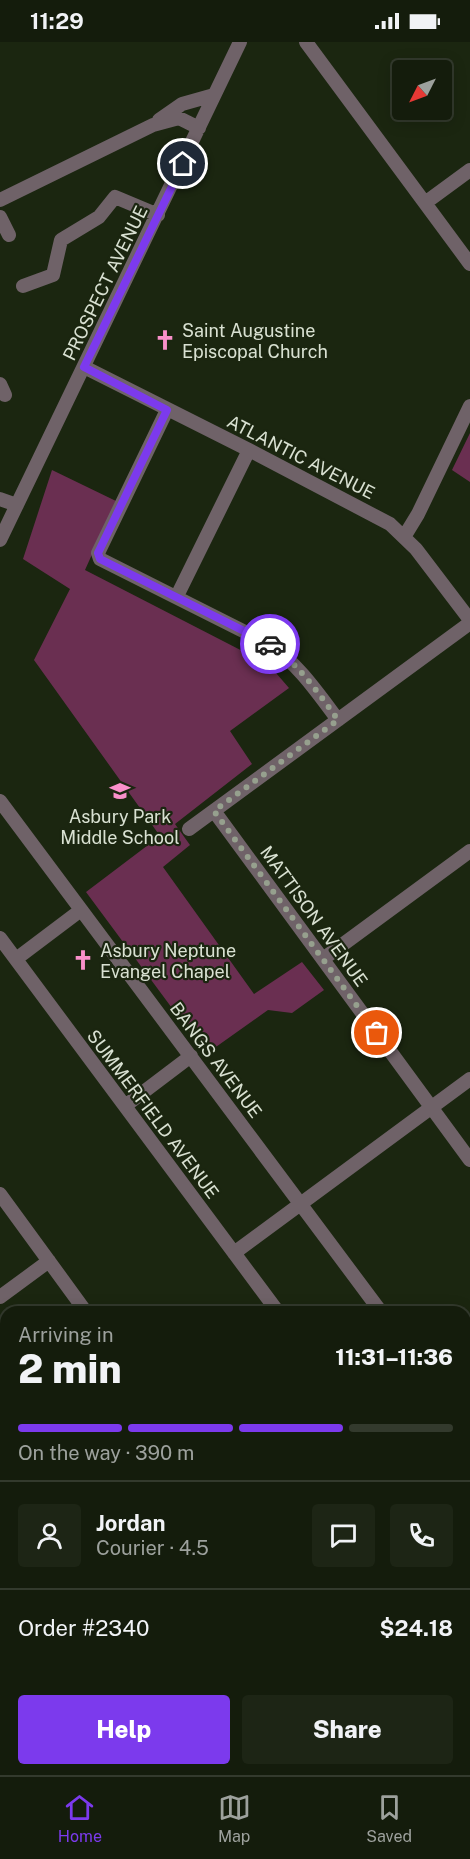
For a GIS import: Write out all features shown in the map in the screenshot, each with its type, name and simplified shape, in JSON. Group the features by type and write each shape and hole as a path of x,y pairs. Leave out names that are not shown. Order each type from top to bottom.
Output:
{"street":[{"name":"PROSPECT AVENUE","path":"0,540 240,42"},
{"path":"306,42 470,264"},
{"path":"0,200 153,125 182,104 214,95"},
{"path":"153,125 179,118 199,128"},
{"path":"425,203 470,171"},
{"path":"23,286 53,274 61,240 99,217 115,196 158,215"},
{"path":"0,218 9,235"},
{"name":"ATLANTIC AVENUE","path":"84,367 373,514 416,549 470,621"},
{"path":"404,537 418,514 470,406"},
{"path":"167,410 98,553 100,559 254,634 287,657 310,682 338,720"},
{"path":"177,596 249,450"},
{"path":"0,499 17,505"},
{"path":"189,829 470,621"},
{"name":"BANGS AVENUE","path":"0,801 377,1306"},
{"name":"MATTISON AVENUE","path":"214,811 470,1160"},
{"path":"323,959 470,851"},
{"path":"16,959 81,910"},
{"name":"SUMMERFIELD AVENUE","path":"0,938 274,1306"},
{"path":"125,1106 191,1056"},
{"path":"234,1253 470,1079"},
{"path":"0,1194 82,1306"},
{"path":"0,1297 49,1261"}],"shaded area":[{"path":"470,433 470,482 452,470"},
{"path":"52,470 116,501 85,570 260,660 289,688 230,731 252,764 175,824 190,845 163,867 254,994 302,962 324,990 292,1013 268,1010 206,1054 86,892 160,836 34,660 70,589 23,559"}],"way so far":[{"path":"270,644 299,669 338,720 214,811 377,1033"}],"place":[{"name":"Saint Augustine Episcopal Church","path":"165,340"},
{"name":"Asbury Park Middle School","path":"120,791"},
{"name":"Asbury Neptune Evangel Chapel","path":"83,960"}],"route":[{"path":"183,164 84,367 167,410 98,553 100,559 270,644"}]}
